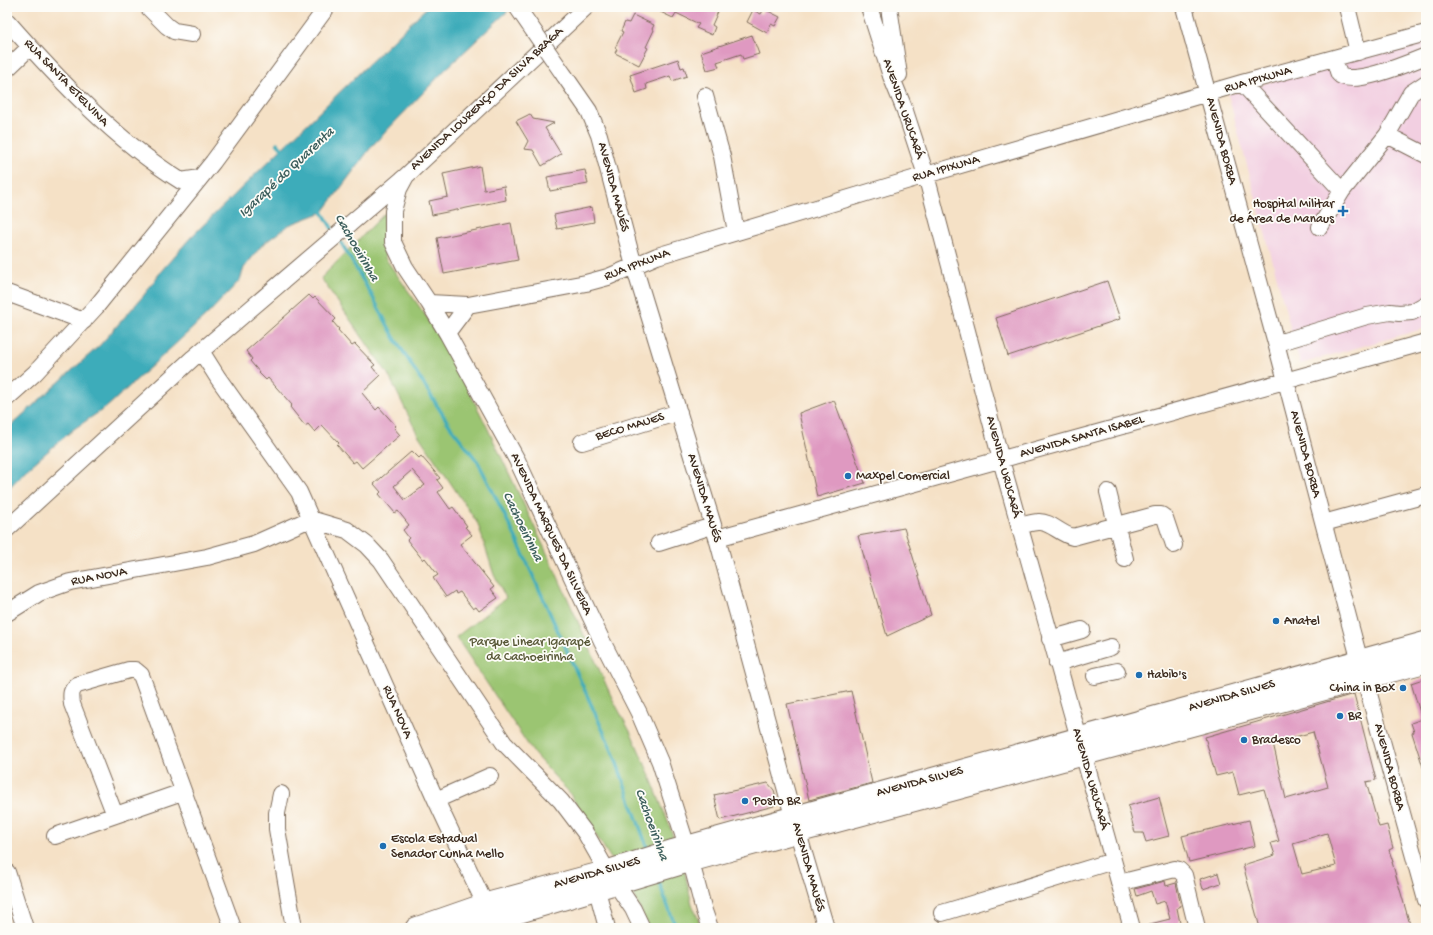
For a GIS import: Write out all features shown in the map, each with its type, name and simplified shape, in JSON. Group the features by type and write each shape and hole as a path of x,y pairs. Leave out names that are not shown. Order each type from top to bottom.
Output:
{"main road":[{"name":"AVENIDA SILVES","path":"467,928 491,918 616,876 683,856 1367,668 1426,642"},
{"name":"AVENIDA SILVES","path":"1367,668 1426,662"},
{"name":"AVENIDA SILVES","path":"416,928 491,918 597,890 616,876"}],"street":[{"path":"148,7 174,31 192,34"},
{"path":"7,398 35,373 96,308 200,178 327,7"},
{"name":"AVENIDA MAUÉS","path":"517,7 589,111 600,135 634,266 714,532 826,928"},
{"name":"AVENIDA LOURENÇO DA SILVA BRAGA","path":"7,529 201,351 406,176 586,7"},
{"name":"AVENIDA URUCARÁ","path":"869,7 891,76 904,108 926,175 1000,460 1132,928"},
{"path":"889,7 904,108"},
{"name":"AVENIDA BORBA","path":"1184,7 1213,92 1284,341 1290,380 1331,521 1426,900"},
{"name":"AVENIDA BORBA","path":"1195,7 1213,92 1367,668 1426,861"},
{"path":"1347,7 1358,52"},
{"name":"RUA SANTA ETELVINA","path":"7,21 91,112 107,126 167,172 182,181 200,178"},
{"name":"RUA IPIXUNA","path":"429,303 468,305 586,283 608,277 657,256 926,175 1213,92 1426,33"},
{"path":"7,69 30,47"},
{"path":"1334,59 1339,74 1346,78 1356,78 1381,72 1426,56"},
{"path":"1320,227 1342,191 1387,135 1411,93 1426,83"},
{"path":"1242,84 1342,191"},
{"path":"705,96 722,156 736,232"},
{"path":"1387,135 1426,155"},
{"name":"AVENIDA MARQUES DA SILVEIRA","path":"406,176 399,189 392,211 393,242 405,267 447,333 517,460 602,641 639,712 660,762 683,856 710,928"},
{"path":"7,293 84,321"},
{"path":"1284,341 1367,316 1390,312 1412,312 1426,304"},
{"path":"447,333 468,305"},
{"name":"AVENIDA SANTA ISABEL","path":"659,543 714,532 1000,460 1426,342"},
{"name":"RUA NOVA","path":"201,351 218,378 299,492 436,800 491,918"},
{"name":"BECO MAUES","path":"582,442 678,412"},
{"path":"1108,492 1125,559"},
{"path":"1331,521 1426,495"},
{"path":"1019,526 1038,522 1049,524 1065,535 1073,537 1155,515 1161,515 1165,518 1174,545"},
{"path":"310,519 347,530 367,545 380,560 504,743 561,801 616,876 642,928"},
{"name":"RUA NOVA","path":"7,613 39,593 70,582 207,557 254,544 310,519"},
{"path":"1050,639 1082,630"},
{"path":"1057,663 1110,647"},
{"path":"115,814 72,704 71,696 72,690 77,685 129,670 135,670 141,675 232,928"},
{"path":"1095,676 1117,671"},
{"path":"436,800 490,776"},
{"path":"55,836 182,792"},
{"path":"281,794 276,813 277,830 294,928"},
{"path":"942,913 1113,861"},
{"path":"1119,883 1179,870 1184,875 1197,928"},
{"path":"7,872 25,928"},
{"path":"597,890 607,928"}],"shaded area":[{"name":"Hospital Militar de Área de Manaus","path":"1426,36 1426,328 1300,364 1228,94"}],"green space":[{"name":"Parque Linear Igarapé da Cachoeirinha","path":"385,213 385,258 445,343 554,568 612,698 632,735 648,771 670,827 685,874 692,904 702,928 649,928 631,890 568,791 535,755 456,637 506,598 494,575 478,524 417,433 388,374 321,278"}],"water":[{"name":"Igarapé do Quarenta","path":"427,7 512,7 445,70 372,146 323,212 289,225 262,245 244,268 240,280 207,315 108,406 74,429 26,470 7,490 7,429 100,345 144,295 162,270 191,237"}],"building":[{"path":"650,7 720,7 712,25 715,27 712,35 696,28 699,24 676,13 673,18"},
{"path":"764,9 780,17 775,26 771,24 767,33 747,22 753,10 761,14"},
{"path":"633,15 654,25 652,29 654,30 646,47 648,48 639,65 615,53 617,49 615,48 623,32 621,31 625,22 629,23"},
{"path":"752,35 759,54 743,59 741,54 717,62 719,67 707,70 701,52"},
{"path":"678,59 681,68 684,67 687,76 672,81 670,76 646,84 647,89 636,93 630,75"},
{"path":"530,114 533,119 554,123 545,128 561,154 542,166 533,150 524,149 528,141 516,121"},
{"path":"480,166 484,190 504,186 506,200 432,215 429,201 448,197 443,174"},
{"path":"585,170 588,184 550,191 547,177"},
{"path":"592,207 594,222 557,229 554,215"},
{"path":"511,223 518,260 444,274 437,238"},
{"path":"1107,281 1120,319 1008,356 996,318"},
{"path":"309,295 313,299 315,297 336,319 333,322 352,346 355,344 375,365 372,367 380,376 362,393 376,410 379,407 396,426 394,428 400,435 362,468 356,461 353,463 337,445 339,443 322,425 315,432 308,424 305,426 290,407 292,405 268,378 266,380 259,373 250,361 252,359 246,351"},
{"path":"834,400 865,483 817,497 799,413"},
{"path":"412,451 419,458 421,456 440,478 437,480 443,488 438,492 450,509 453,507 467,526 465,527 472,535 460,544 494,587 491,589 498,598 479,611 476,607 473,609 460,592 456,594 455,591 446,597 433,578 438,575 425,558 423,560 407,540 409,538 403,530 409,525 398,511 395,513 379,494 381,492 374,484","holes":["412,470 425,485 405,500 394,486"]},
{"path":"904,528 931,615 887,636 858,536"},
{"path":"1426,678 1426,769 1424,770 1412,733 1414,732 1411,723 1422,719 1411,683"},
{"path":"851,691 872,783 809,800 787,704"},
{"path":"1354,694 1376,780 1366,782 1379,827 1387,825 1393,848 1389,850 1411,928 1260,928 1243,865 1275,855 1271,843 1279,841 1264,789 1239,795 1233,772 1216,776 1205,737","holes":["1313,732 1328,787 1286,799 1273,743","1327,833 1336,866 1302,874 1293,843"]},
{"name":"Posto BR","path":"768,783 774,790 776,797 774,806 720,820 714,795"},
{"path":"1159,797 1169,836 1146,842 1143,833 1135,833 1128,806"},
{"path":"1249,820 1255,846 1189,862 1182,836"},
{"path":"1218,873 1221,883 1203,889 1200,879"},
{"path":"1165,881 1166,886 1176,883 1181,906 1177,908 1181,928 1150,928 1150,924 1170,919 1165,901 1155,904 1151,891 1137,896 1135,889"}],"waterway":[{"path":"277,143 284,151"},
{"name":"Cachoeirinha","path":"320,208 334,232"},
{"name":"Cachoeirinha","path":"339,239 394,337 450,426 478,462 515,536 614,755 648,850"},
{"name":"Cachoeirinha","path":"657,877 676,928"}],"place":[{"name":"Hospital Militar de Área de Manaus","path":"1343,211"},
{"name":"Maxpel Comercial","path":"848,476"},
{"name":"Anatel","path":"1276,621"},
{"name":"Habib's","path":"1139,675"},
{"name":"China in Box","path":"1403,688"},
{"name":"BR","path":"1340,716"},
{"name":"Bradesco","path":"1244,740"},
{"name":"Posto BR","path":"745,801"},
{"name":"Escola Estadual Senador Cunha Mello","path":"383,846"}]}
